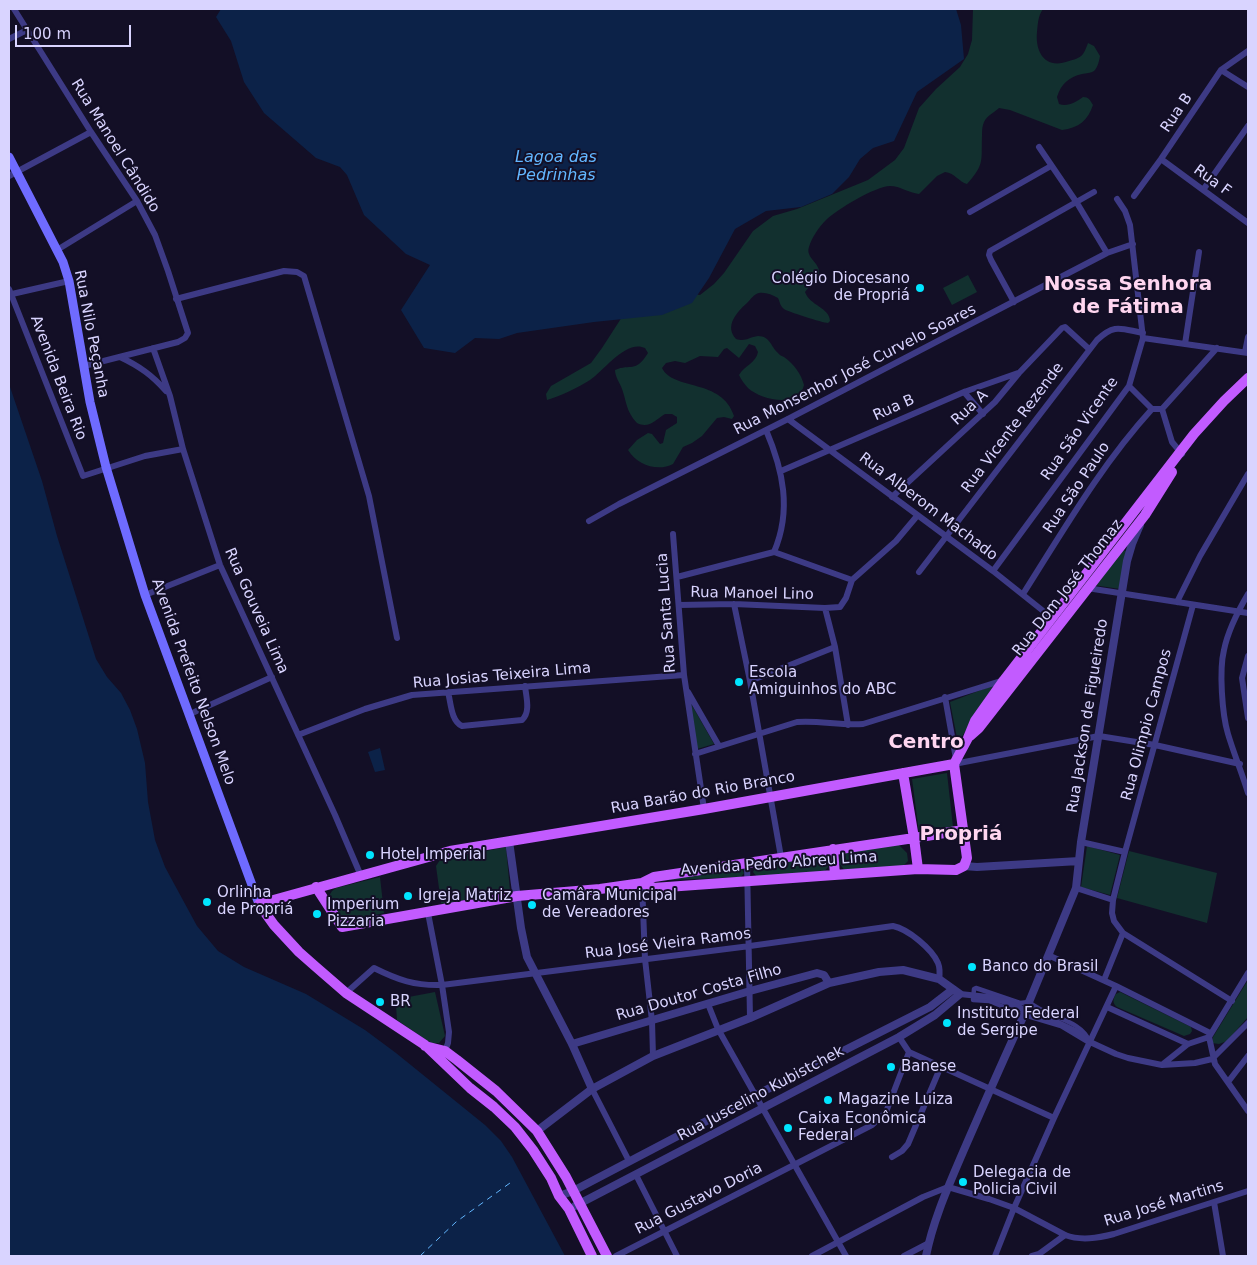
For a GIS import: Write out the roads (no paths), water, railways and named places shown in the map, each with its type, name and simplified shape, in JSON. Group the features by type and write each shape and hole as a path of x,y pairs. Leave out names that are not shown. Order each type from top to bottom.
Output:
{"main road":[{"name":"Rua Nilo Peçanha","path":"9,156 12,174 57,250 69,281 84,366 106,467"},
{"path":"1082,587 1119,540 1194,434 1248,378"},
{"name":"Rua Dom José Thomaz","path":"1119,540 1145,515 1181,453"},
{"name":"Avenida Prefeito Nelson Melo","path":"106,467 146,595 259,904"},
{"name":"Rua Dom José Thomaz","path":"968,738 974,722 1004,680 1052,618 1082,587"},
{"name":"Rua Dom José Thomaz","path":"968,738 979,728 1016,680 1082,587"},
{"path":"964,866 967,858 955,761 968,738"},
{"name":"Rua Barão do Rio Branco","path":"259,904 450,851 903,773 955,761"},
{"path":"903,773 918,870"},
{"name":"Avenida Pedro Abreu Lima","path":"316,887 342,927 517,896 600,889 642,883 654,877 964,830"},
{"path":"833,849 835,875"},
{"name":"Avenida Pedro Abreu Lima","path":"642,883 653,888 918,870 956,870 964,866"},
{"path":"259,904 274,925 299,952 346,993 424,1045 440,1062 515,1127 533,1150 559,1196 569,1209 592,1256"},
{"path":"424,1045 445,1051 496,1091 537,1131 561,1169 606,1256"}],"street":[{"name":"Rua Manoel Cândido","path":"14,9 91,132 137,201 155,235 188,333 182,340 153,348"},
{"path":"9,39 27,30"},
{"name":"Rua B","path":"1134,196 1222,70 1248,51"},
{"path":"1222,70 1248,88"},
{"path":"1203,190 1248,126"},
{"path":"12,174 91,132"},
{"path":"1039,147 1050,166 1077,203 1107,253"},
{"name":"Rua F","path":"1161,159 1248,221"},
{"path":"970,212 1050,166"},
{"path":"1014,302 991,260 989,252 1094,192"},
{"name":"Rua São Vicente","path":"993,571 1129,386 1143,336 1130,225 1118,199"},
{"path":"57,250 137,201"},
{"name":"Rua Monsenhor José Curvelo Soares","path":"589,521 1107,253 1133,244"},
{"path":"1185,344 1199,252"},
{"path":"176,299 284,271 297,272 304,276 369,496 397,638"},
{"path":"10,292 69,281"},
{"name":"Avenida Beira Rio","path":"10,292 83,476 106,467"},
{"name":"Rua A","path":"892,496 983,414 1059,331 1065,328 1068,329 1089,349"},
{"name":"Rua Vicente Rezende","path":"919,572 1089,349 1106,332 1116,328 1143,336 1185,344 1247,352"},
{"path":"1247,352 1248,337"},
{"path":"84,366 153,348"},
{"name":"Rua Gouveia Lima","path":"153,348 170,396 183,449 220,565 361,876"},
{"path":"1129,386 1152,409 1162,409 1217,348"},
{"path":"120,357 143,369 156,379 170,396"},
{"name":"Rua B","path":"781,471 964,392 1019,373"},
{"path":"964,392 983,414"},
{"name":"Rua São Paulo","path":"1023,594 1109,460 1133,429 1152,409"},
{"path":"1162,409 1170,437 1181,453"},
{"name":"Rua Alberom Machado","path":"788,419 993,571 1052,618"},
{"path":"766,430 781,471 784,516 779,540 774,552"},
{"path":"106,467 145,456 183,449"},
{"path":"1177,602 1200,556 1248,474"},
{"name":"Rua Jackson de Figueiredo","path":"926,1256 948,1187 990,1088 1027,1009 1076,888 1081,842 1132,544 1145,515"},
{"path":"848,725 835,647 825,608 838,608 842,605 852,580 896,541 917,516"},
{"name":"Rua Santa Lucia","path":"673,534 684,674 704,808"},
{"path":"677,577 774,552 852,580"},
{"path":"146,595 220,565"},
{"path":"1082,587 1248,613"},
{"path":"1248,594 1238,611 1224,651 1222,684 1223,709 1228,733 1248,792"},
{"path":"734,604 750,681 781,857"},
{"name":"Rua Manoel Lino","path":"679,605 734,604 825,608"},
{"name":"Rua Olimpio Campos","path":"1123,933 1114,921 1112,913 1113,900 1193,605"},
{"path":"750,681 835,647"},
{"path":"1248,656 1242,678 1248,718"},
{"name":"Rua Josias Teixeira Lima","path":"298,735 365,709 412,694 684,674"},
{"path":"190,714 272,677"},
{"path":"695,754 759,732 797,722 806,721 848,725 876,721 1004,680 1016,680"},
{"path":"448,692 454,718 462,726 522,720 526,716 524,686"},
{"path":"686,689 719,746"},
{"path":"945,698 955,761 1099,736 1155,745 1240,764"},
{"path":"509,841 527,957 629,1161"},
{"path":"1081,842 1125,852"},
{"path":"964,866 978,867 1079,861"},
{"path":"747,862 750,1018"},
{"path":"642,883 644,899 644,959 652,1021 653,1056"},
{"path":"1076,888 1113,900"},
{"path":"428,913 449,1032 445,1051 440,1062"},
{"name":"Rua José Vieira Ramos","path":"346,993 374,968 402,981 424,986 442,985 896,926 920,941 933,955 940,970 939,979"},
{"path":"1104,980 1123,933 1232,1001"},
{"path":"1048,955 1104,980 1209,1035"},
{"path":"537,1131 592,1089 653,1056 750,1018 829,983 896,970 913,972 939,979 960,994 988,997 1027,1009 1075,1031 1090,1042 1128,1058 1162,1065 1194,1063 1212,1059 1248,1023"},
{"name":"Rua Doutor Costa Filho","path":"572,1044 817,973 824,975 829,983"},
{"path":"1162,1065 1188,1044 1209,1035 1248,973"},
{"path":"995,1256 1054,1118 1116,986"},
{"name":"Rua Juscelino Kubistchek","path":"559,1196 573,1191 930,1007 952,990"},
{"name":"Rua Juscelino Kubistchek","path":"569,1209 899,1037 935,1015 960,994"},
{"path":"708,1004 718,1029 846,1256"},
{"path":"930,1007 935,1015"},
{"path":"1107,1007 1188,1044"},
{"path":"1209,1035 1212,1059 1248,1111"},
{"path":"899,1037 909,1052 1054,1118"},
{"name":"Rua Gustavo Doria","path":"616,1256 872,1125 886,1112 909,1052"},
{"path":"1228,1082 1248,1056"},
{"path":"892,1158 908,1144 941,1066"},
{"path":"613,1169 622,1183"},
{"path":"636,1175 677,1256"},
{"path":"812,1256 923,1197 948,1187"},
{"name":"Rua José Martins","path":"948,1187 1014,1208 1074,1238 1108,1236 1248,1192"},
{"path":"1214,1202 1222,1256"},
{"path":"1032,1256 1040,1254 1065,1235"},
{"path":"904,1256 929,1243"}],"water":[{"name":"Lagoa das Pedrinhas","path":"221,9 956,9 961,25 964,59 917,92 894,141 873,148 860,159 849,177 832,194 801,207 766,211 735,229 709,278 692,303 662,315 517,333 499,339 475,338 455,353 424,348 401,310 430,265 406,254 364,215 347,175 340,167 316,158 264,113 244,82 231,41 216,17"},
{"path":"9,384 42,481 57,536 96,659 107,677 121,693 137,729 145,763 148,802 155,840 165,867 197,926 218,951 244,967 306,994 365,1030 485,1125 501,1141 512,1157 565,1256 9,1256"},
{"path":"380,748 385,770 375,772 368,752"}],"place":[{"name":"Colégio Diocesano de Propriá","path":"920,288"},
{"name":"Escola Amiguinhos do ABC","path":"739,682"},
{"name":"Hotel Imperial","path":"370,855"},
{"name":"Igreja Matriz","path":"408,896"},
{"name":"Orlinha de Propriá","path":"207,902"},
{"name":"Camâra Municipal de Vereadores","path":"532,905"},
{"name":"Imperium Pizzaria","path":"317,914"},
{"name":"Banco do Brasil","path":"972,967"},
{"name":"BR","path":"380,1002"},
{"name":"Instituto Federal de Sergipe","path":"947,1023"},
{"name":"Banese","path":"891,1067"},
{"name":"Magazine Luiza","path":"828,1100"},
{"name":"Caixa Econômica Federal","path":"788,1128"},
{"name":"Delegacia de Policia Civil","path":"963,1182"}],"district":[{"name":"Nossa Senhora de Fátima","path":"1128,296"},
{"name":"Centro","path":"926,743"},
{"name":"Propriá","path":"961,835"}]}
